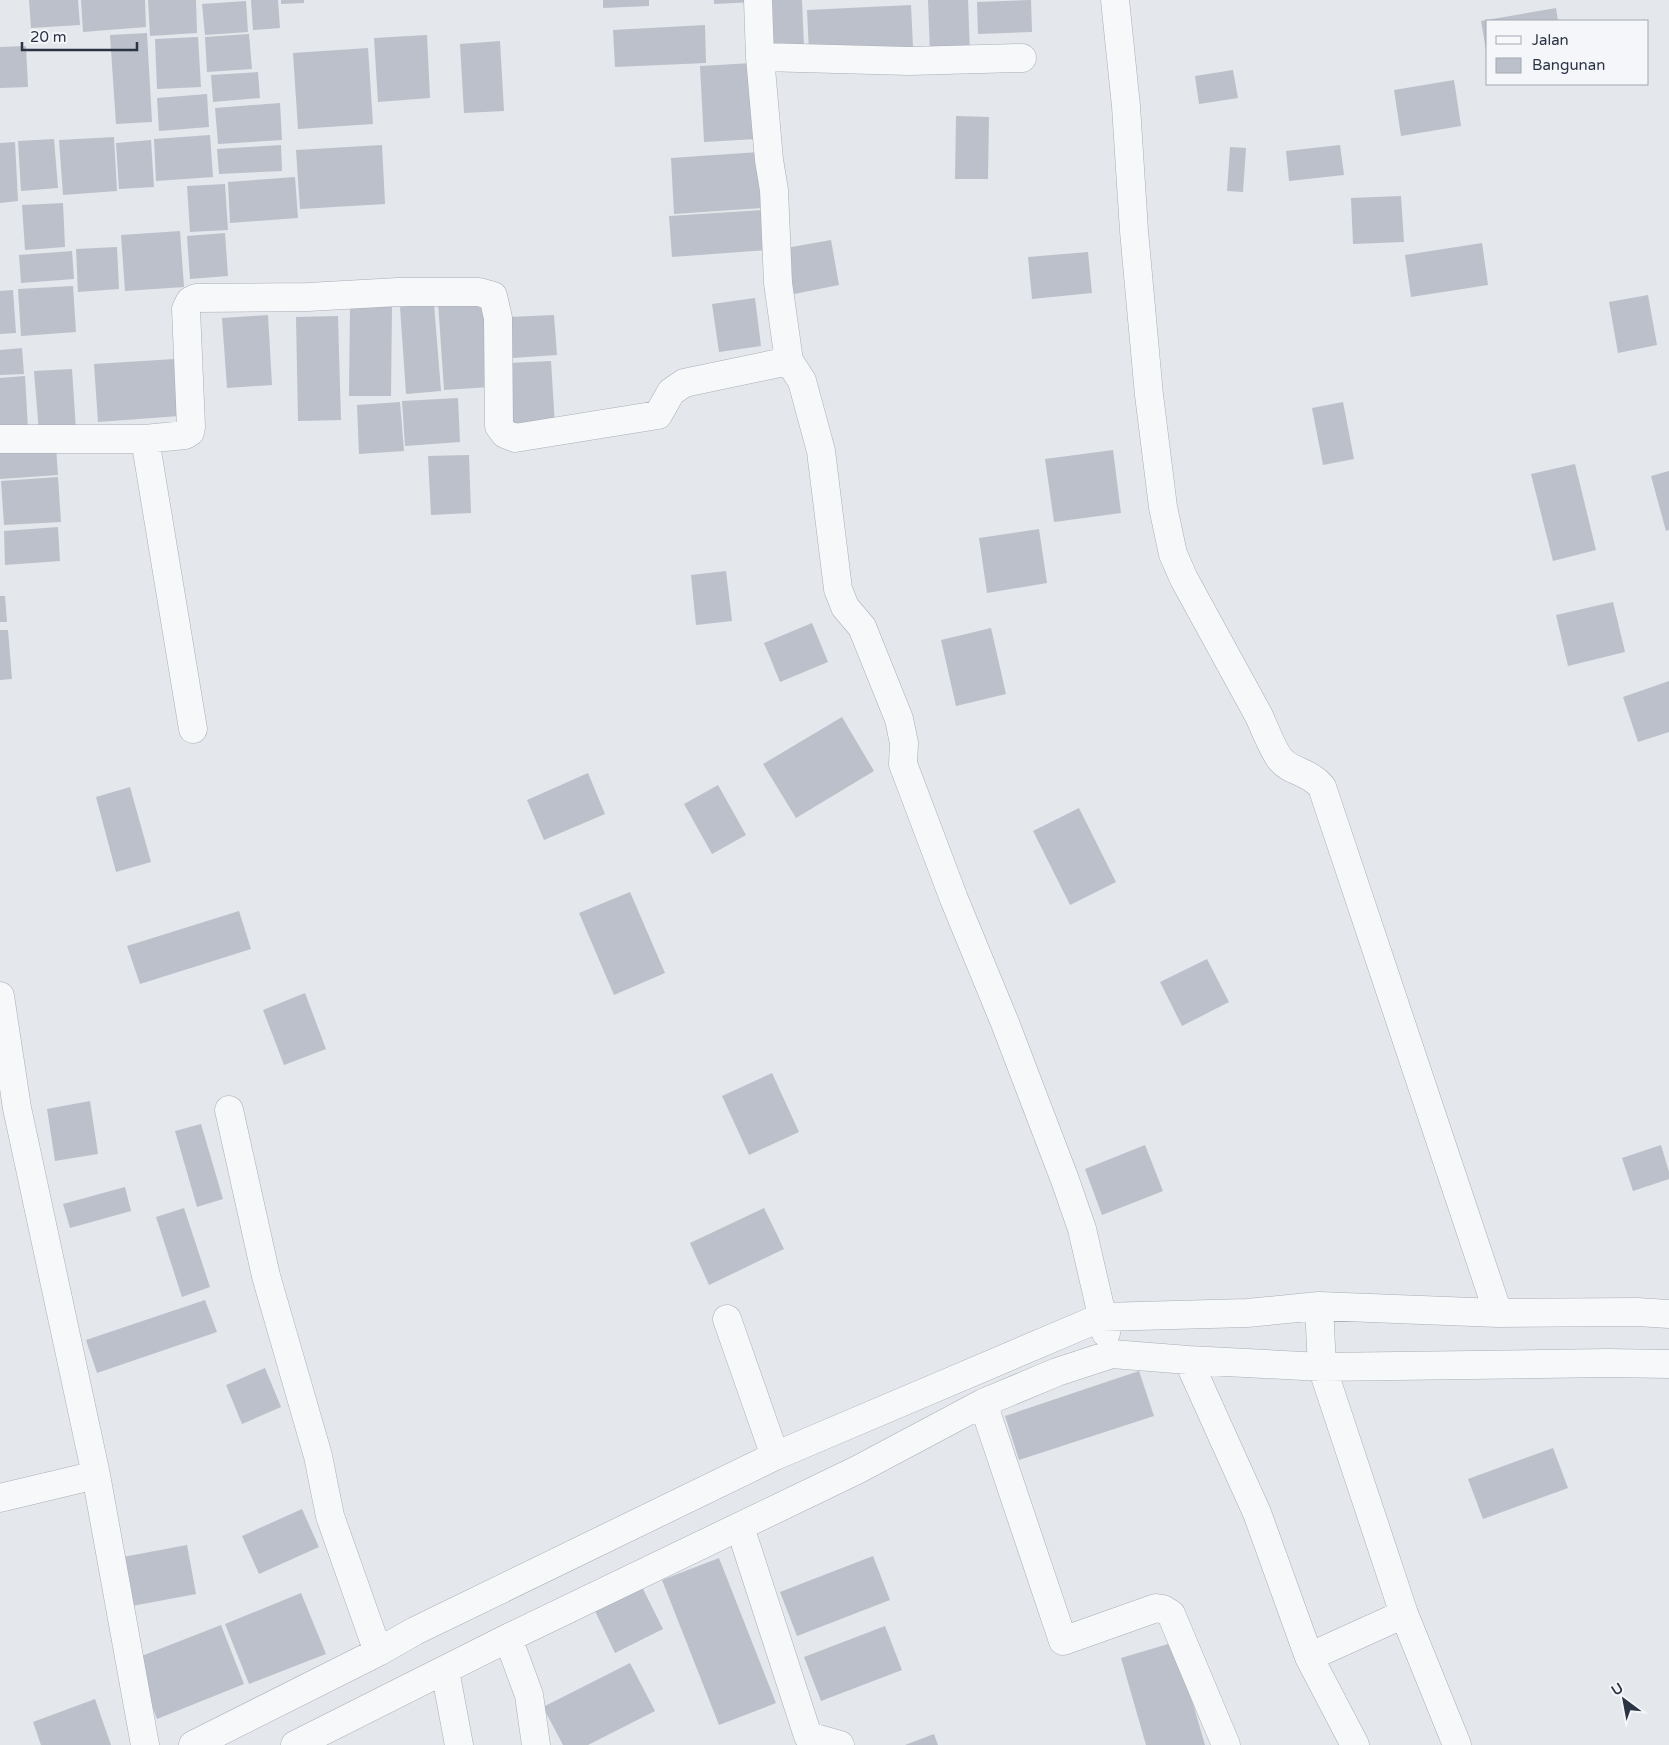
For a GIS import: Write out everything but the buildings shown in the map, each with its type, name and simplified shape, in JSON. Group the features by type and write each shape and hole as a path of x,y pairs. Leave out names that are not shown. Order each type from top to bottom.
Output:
{"street":[{"path":"758,0 760,57 769,160 774,190 778,283 789,361 802,381 821,451 838,589 845,607 862,627 899,719 904,743 903,764 1065,1180 1082,1229 1112,1354"},
{"path":"1115,0 1126,106 1134,231 1149,395 1163,507 1173,554 1184,579 1280,760 1308,774 1322,787 1498,1313"},
{"path":"760,57 909,61 1022,58"},
{"path":"0,439 145,439 185,435 190,432 186,309 190,301 196,298 308,297 398,292 479,292 493,296 498,318 499,426 505,434 515,438 658,415 671,392 684,383 789,361"},
{"path":"145,439 193,729"},
{"path":"0,996 17,1108 96,1475 145,1745"},
{"path":"229,1110 266,1276 318,1456 330,1516 378,1652"},
{"path":"1320,1306 1322,1366 1404,1614 1457,1745"},
{"path":"193,1745 378,1652 415,1631 775,1456 1102,1317 1247,1313 1320,1306 1498,1313 1637,1312 1669,1314"},
{"path":"727,1319 775,1456"},
{"path":"295,1745 508,1638 857,1470 983,1403 1057,1372 1112,1354 1188,1360 1322,1366 1669,1364"},
{"path":"1188,1360 1257,1513 1309,1657 1355,1745"},
{"path":"983,1403 1063,1641 1156,1608 1167,1610 1171,1614 1226,1745"},
{"path":"0,1498 96,1475"},
{"path":"740,1526 808,1736 840,1745"},
{"path":"1309,1657 1404,1614"},
{"path":"508,1638 529,1695 536,1745"},
{"path":"445,1670 459,1745"}]}
